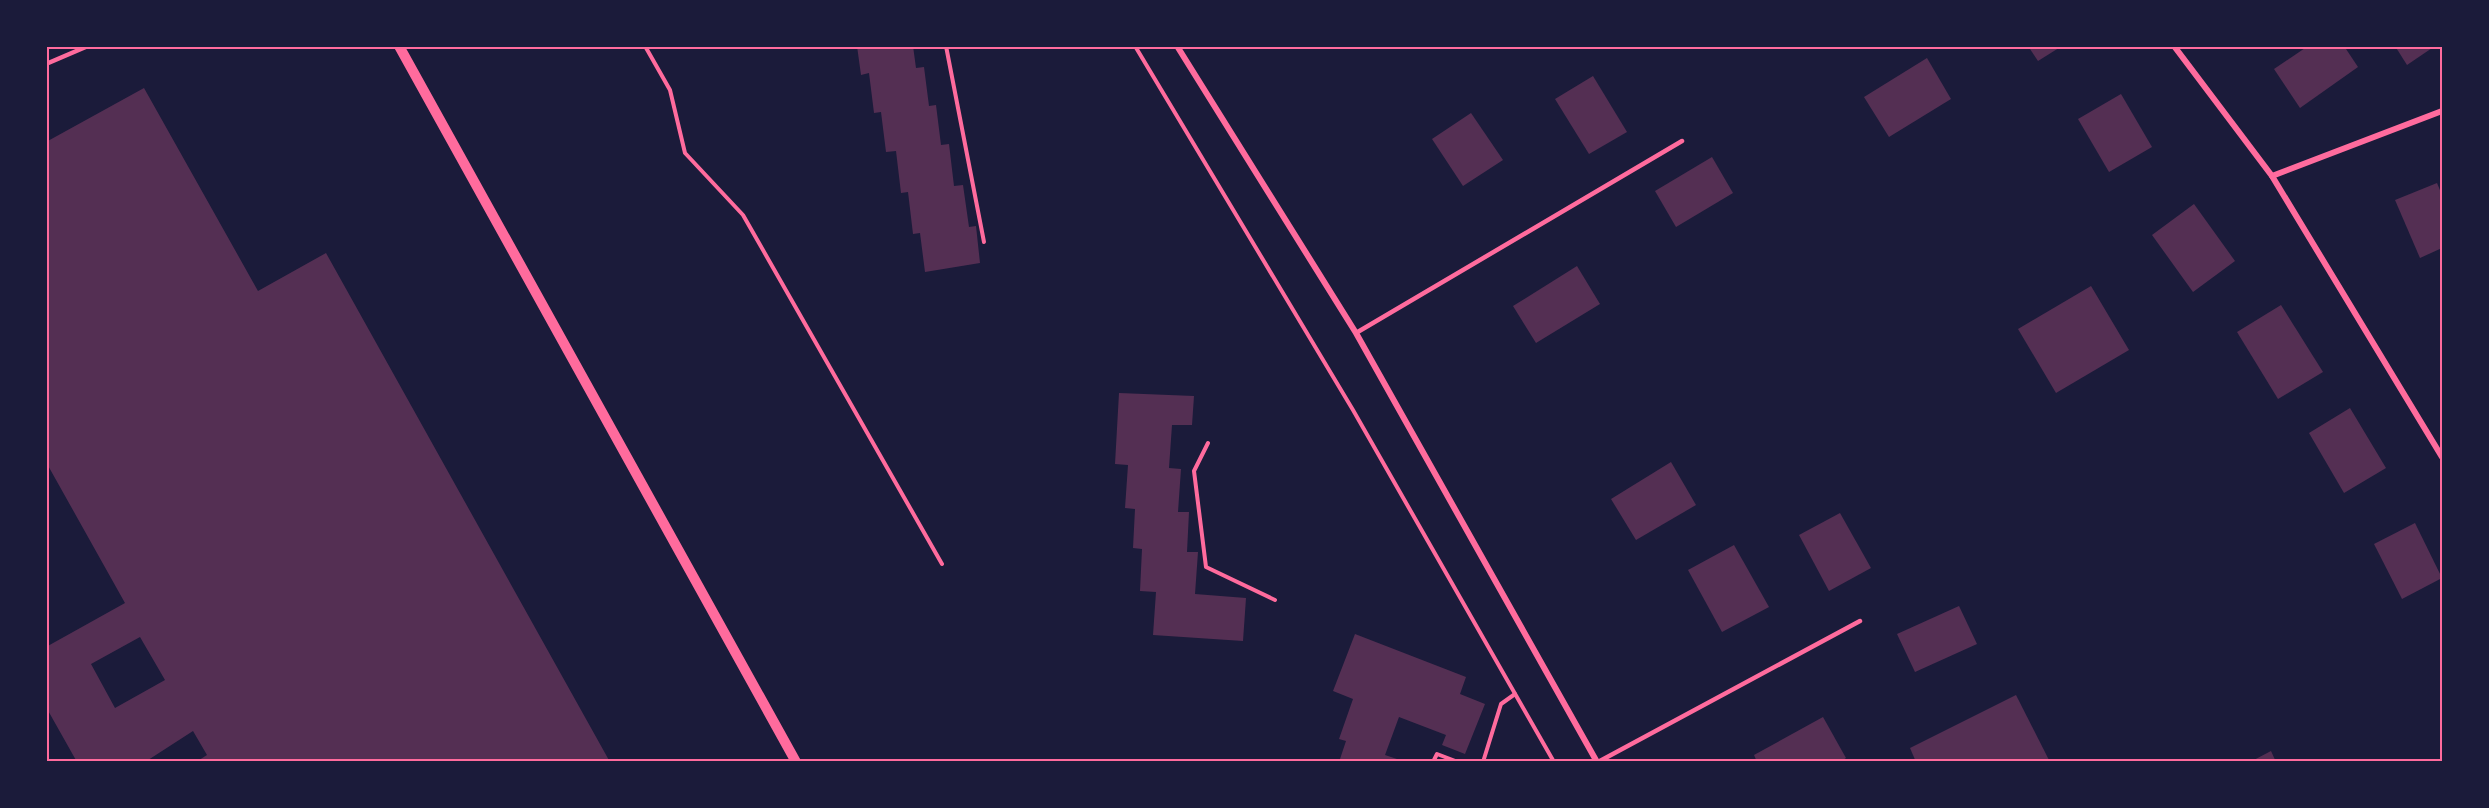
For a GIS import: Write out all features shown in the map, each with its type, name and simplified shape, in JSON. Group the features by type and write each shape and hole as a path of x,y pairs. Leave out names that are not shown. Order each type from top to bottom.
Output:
{"street":[{"path":"399,46 796,762"},
{"path":"1177,46 1356,333 1598,762"},
{"path":"2174,46 2272,176 2442,457"},
{"path":"2272,176 2442,111"}],"lane":[{"path":"46,64 88,46"},
{"path":"1356,333 1682,141"},
{"path":"1598,762 1860,621"}],"path":[{"path":"645,46 670,90 685,153 743,215 942,564"},
{"path":"946,46 984,242"},
{"path":"1135,46 1353,410 1554,762"},
{"path":"1208,443 1194,471 1206,567 1275,600"},
{"path":"1483,762 1501,704 1515,694"},
{"path":"1433,762 1437,754 1458,762"}],"building":[{"path":"857,46 913,46 916,68 924,67 929,106 936,105 941,145 949,144 954,186 963,185 969,227 976,226 980,263 925,272 920,233 913,234 908,192 901,193 896,151 886,152 881,112 874,113 869,73 861,75"},
{"path":"2028,46 2062,46 2038,61"},
{"path":"2308,46 2344,46 2358,67 2300,108 2274,69"},
{"path":"2395,46 2435,46 2407,65"},
{"path":"1927,58 1951,99 1889,137 1864,97"},
{"path":"1593,76 1627,132 1589,154 1555,99"},
{"path":"144,88 258,291 326,253 610,762 196,762 207,755 193,731 145,762 77,762 46,707 46,647 125,603 46,462 46,142","holes":["140,637 165,680 115,708 91,664"]},
{"path":"2121,94 2152,147 2109,172 2078,119"},
{"path":"1471,113 1503,160 1463,186 1432,139"},
{"path":"1712,157 1733,193 1676,227 1655,191"},
{"path":"2437,183 2442,195 2442,248 2420,258 2395,200"},
{"path":"2194,204 2235,261 2193,292 2152,235"},
{"path":"1577,266 1600,304 1536,343 1513,306"},
{"path":"2091,286 2129,350 2056,393 2018,329"},
{"path":"2281,305 2323,372 2278,399 2237,332"},
{"path":"1119,393 1194,396 1192,425 1172,425 1169,468 1181,469 1178,512 1189,512 1187,552 1198,552 1195,594 1246,598 1243,641 1153,635 1156,592 1140,591 1142,549 1133,548 1135,509 1125,508 1128,465 1115,464"},
{"path":"2350,408 2386,468 2344,493 2309,433"},
{"path":"1671,462 1696,505 1636,540 1611,499"},
{"path":"1840,513 1871,568 1829,591 1799,535"},
{"path":"2415,523 2442,578 2402,599 2374,544"},
{"path":"1734,545 1769,607 1722,632 1688,570"},
{"path":"1959,606 1977,644 1915,672 1897,634"},
{"path":"1355,634 1466,677 1460,694 1485,704 1465,754 1442,745 1446,735 1399,717 1385,755 1397,759 1396,762 1339,762 1346,741 1339,739 1353,699 1333,691"},
{"path":"2016,695 2050,762 1916,762 1910,748"},
{"path":"1823,717 1846,758 1840,762 1757,762 1754,755"},
{"path":"2271,751 2276,762 2250,762"}]}
